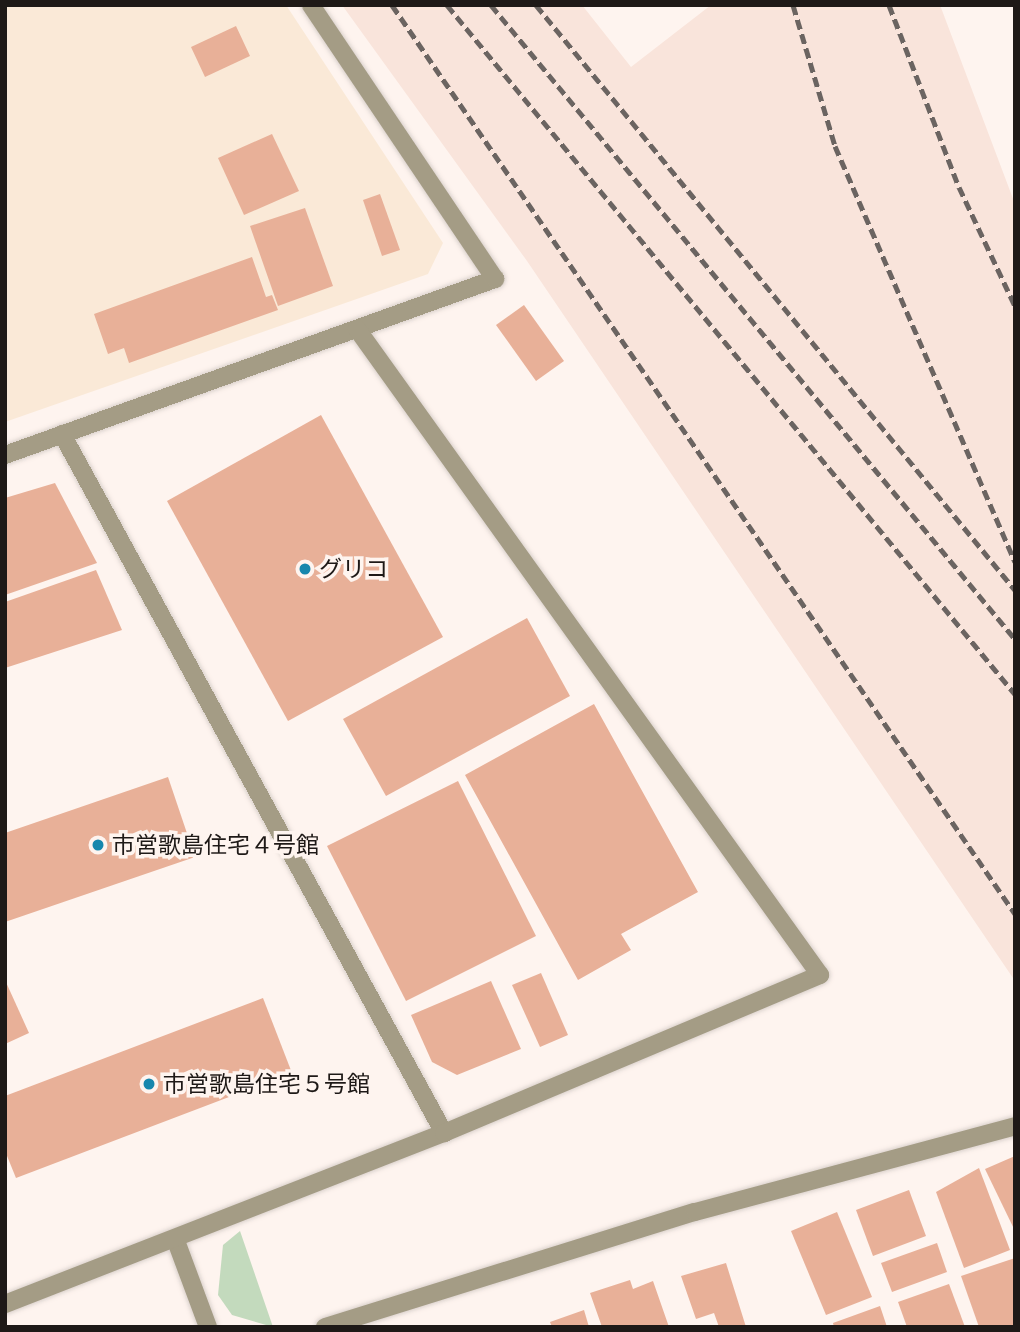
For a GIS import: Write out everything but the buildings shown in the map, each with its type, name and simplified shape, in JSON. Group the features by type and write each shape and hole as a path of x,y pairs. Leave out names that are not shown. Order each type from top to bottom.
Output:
{"street":[{"path":"5,455 495,279 312,5"},
{"path":"5,1304 176,1241 444,1133 820,975 357,330"},
{"path":"62,434 444,1133"},
{"path":"325,1327 695,1212 1015,1126"},
{"path":"176,1241 208,1327"}],"shaded area":[{"path":"5,5 286,5 443,243 428,274 5,422"},
{"path":"342,5 582,5 631,67 711,5 940,5 1015,204 1015,981 527,261"}],"green space":[{"path":"240,1231 273,1327 232,1315 218,1295 223,1245"}],"railway":[{"path":"392,5 1015,914"},
{"path":"447,5 1015,694"},
{"path":"491,5 1015,639"},
{"path":"536,5 1015,590"},
{"path":"793,5 835,146 1015,562"},
{"path":"889,5 959,187 1015,306"}],"place":[{"name":"グリコ","path":"305,569"},
{"name":"市営歌島住宅４号館","path":"98,845"},
{"name":"市営歌島住宅５号館","path":"149,1084"}]}
